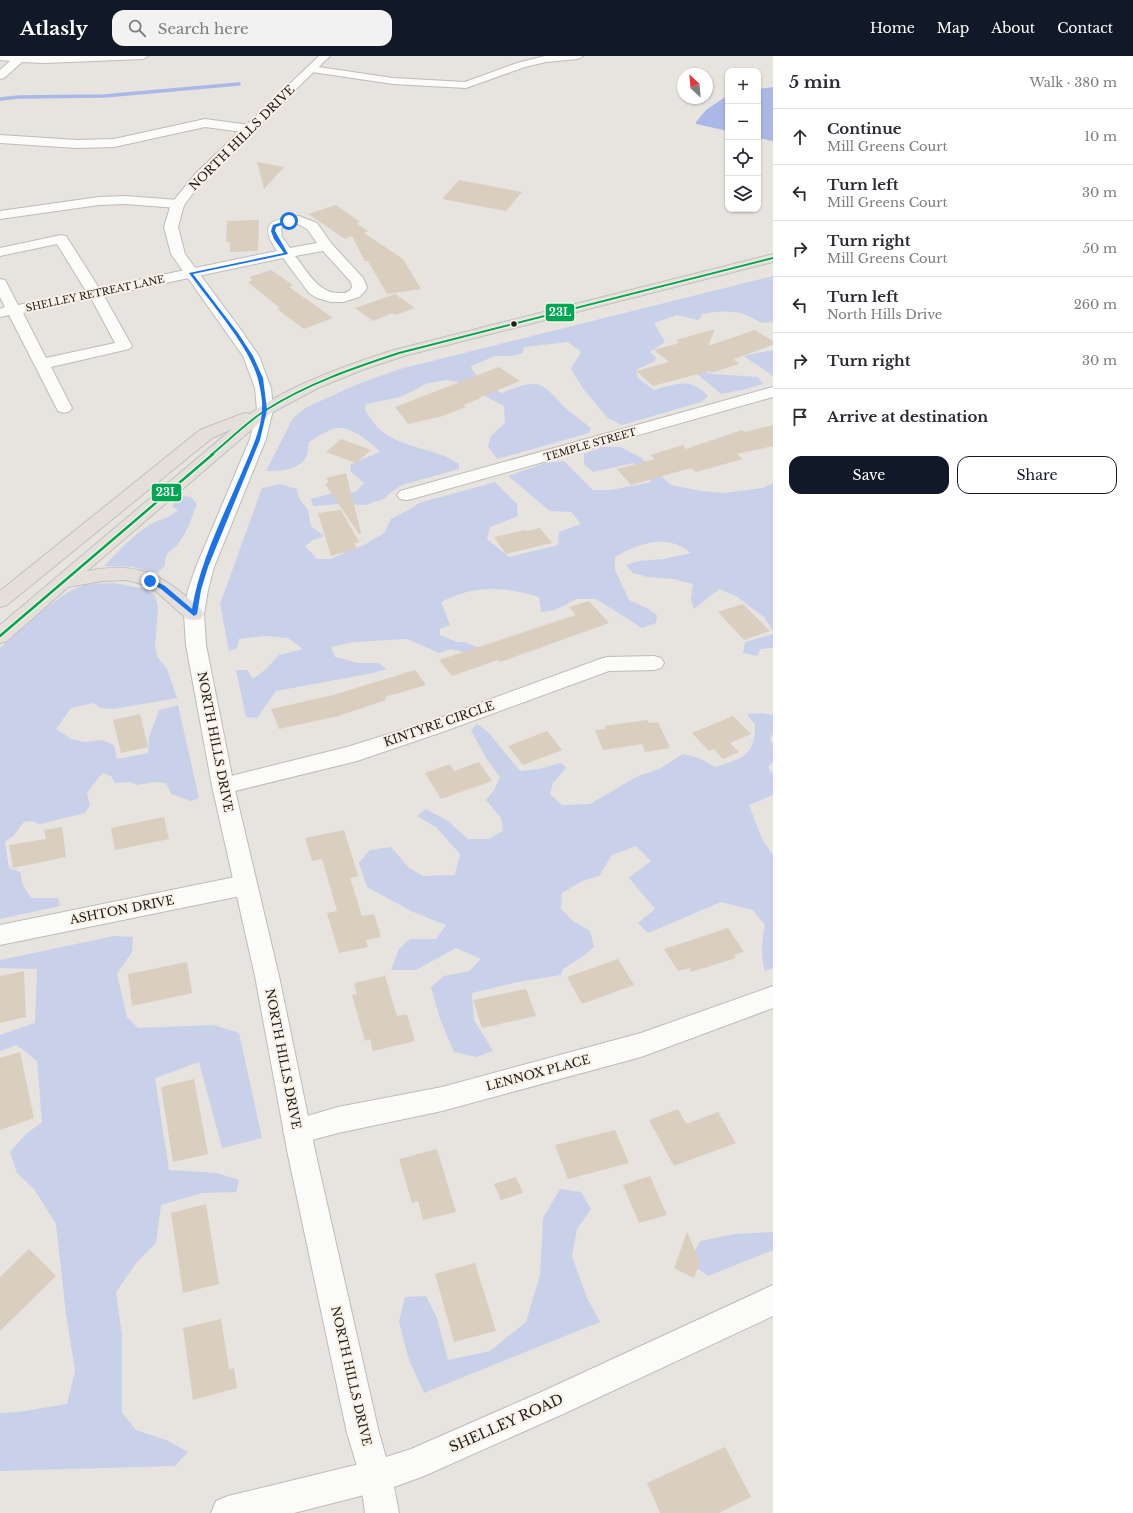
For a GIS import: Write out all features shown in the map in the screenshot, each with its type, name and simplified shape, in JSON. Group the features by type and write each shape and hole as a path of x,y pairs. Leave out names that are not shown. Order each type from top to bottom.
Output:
{"main road":[{"path":"0,601 206,434 265,410 312,385 356,367 399,353 773,258"},
{"path":"0,636 60,583 265,410"},
{"path":"60,583 100,574 113,573 135,576 150,581 163,588 194,614"}],"street":[{"path":"0,57 44,60 143,56"},
{"name":"NORTH HILLS DRIVE","path":"325,56 200,176 178,204 172,227 178,254 236,334 250,356 260,378 265,410 258,440 205,567 198,590 194,614 196,645 223,786 267,976 297,1131 363,1433 376,1476 382,1513"},
{"path":"312,69 393,81 466,85 521,65 578,56"},
{"path":"0,76 20,58"},
{"path":"0,139 77,144 114,143 205,123 250,129"},
{"path":"0,215 99,201 125,200 178,204"},
{"path":"299,220 312,226 326,246 358,280 360,286 359,291 354,295 335,297 326,297 319,294 286,253 276,239 273,231 275,226 289,221 299,220"},
{"path":"0,252 60,240 95,293 124,346 41,364"},
{"name":"SHELLEY RETREAT LANE","path":"7,312 286,253 326,246"},
{"path":"0,284 7,312 41,364 64,408"},
{"name":"TEMPLE STREET","path":"406,495 773,392"},
{"name":"KINTYRE CIRCLE","path":"223,786 348,755 438,726 607,664 654,663"},
{"name":"ASHTON DRIVE","path":"0,935 245,885"},
{"name":"LENNOX PLACE","path":"297,1131 338,1120 442,1099 641,1045 773,997"},
{"name":"SHELLEY ROAD","path":"228,1513 376,1476 413,1465 550,1404 773,1300"}],"shaded area":[{"path":"773,276 773,322 764,323 735,312 712,312 701,314 702,316 698,320 677,315 654,323 665,342 650,352 656,357 655,361 636,370 638,378 654,390 676,384 689,384 695,386 708,396 701,402 622,425 608,418 584,390 571,369 581,352 568,342 524,347 523,353 512,356 495,356 471,366 473,371 488,385 502,393 526,385 540,385 553,395 565,408 591,428 589,433 497,459 488,446 491,436 505,423 504,406 458,382 447,380 428,383 401,397 366,404 365,410 378,427 392,438 450,459 459,464 459,469 402,485 384,499 365,505 339,504 313,506 311,499 329,494 355,492 364,483 350,471 351,464 380,452 372,444 354,432 348,429 337,428 322,434 309,442 307,456 303,462 293,468 277,471 266,471 293,418 307,407 358,384 400,369"},
{"path":"773,350 773,376 744,356"},
{"path":"685,364 712,374 758,377 763,384 721,394"},
{"path":"602,447 620,447 640,457 671,485 701,491 723,493 763,488 773,483 773,631 764,617 736,596 719,589 694,609 691,600 693,584 674,579 648,577 633,573 626,565 638,561 664,559 691,553 672,543 653,542 643,544 615,557 615,570 629,600 647,608 657,615 656,623 642,628 596,599 577,599 555,610 541,612 539,597 526,593 501,589 465,592 441,602 450,625 440,629 440,635 457,642 465,642 479,648 473,654 450,649 439,653 407,639 354,642 331,647 335,657 358,663 378,663 387,669 373,673 276,691 257,718 246,717 236,670 247,670 253,679 266,669 279,655 303,649 288,638 266,636 239,639 237,648 229,651 220,604 262,488 280,484 297,489 299,498 308,510 311,526 324,536 311,541 305,546 317,559 330,559 366,544 384,533 391,519 419,503 495,482 517,504 518,516 490,527 487,539 509,557 558,545 559,532 581,524 571,512 550,511 508,476 545,463 564,461 593,490 610,490 652,482 633,463 593,472 584,464 584,454"},
{"path":"185,496 191,497 197,504 183,537 166,556 165,566 158,572 133,567 104,566 144,528 175,513 178,510 172,507 175,501"},
{"path":"114,583 145,589 155,596 158,608 155,647 158,658 167,669 177,698 114,709 101,708 93,703 71,708 56,729 71,739 85,742 102,740 114,745 117,759 148,753 149,737 159,710 178,705 199,798 191,801 171,794 166,783 154,782 138,785 130,782 115,783 111,776 102,773 87,793 90,805 85,813 40,824 32,821 24,822 13,836 5,842 9,868 20,872 23,885 31,898 58,898 60,906 0,919 0,648 55,601 67,593 78,587 89,584"},
{"path":"773,634 773,648 760,649 758,656 743,653 745,642"},
{"path":"762,713 773,715 773,733 770,739 773,746 773,762 768,767 773,774 773,795 749,805 762,839 773,855 773,968 765,971 762,959 762,948 765,925 753,910 721,902 648,933 638,923 655,909 629,878 651,861 636,846 612,855 599,876 582,881 562,893 561,909 573,921 590,931 594,947 582,957 563,969 561,975 518,982 472,993 474,1020 493,1051 476,1057 454,1052 440,1019 431,987 444,976 469,971 481,959 456,948 416,970 391,970 399,949 410,939 436,939 446,925 411,911 367,887 359,863 370,850 391,847 409,868 423,876 455,875 460,854 436,827 417,816 426,809 448,821 468,839 489,839 503,831 501,818 486,800 494,790 500,777 486,758 471,730 477,724 487,731 520,771 539,769 561,763 566,768 553,783 550,794 562,805 590,804 638,776 659,769 683,754 699,758 715,767 740,758 745,755 753,744 755,725 747,714"},
{"path":"114,936 133,937 132,952 117,974 127,1017 138,1028 213,1025 239,1033 262,1138 222,1148 199,1062 155,1078 169,1170 217,1173 239,1180 236,1192 202,1193 161,1205 156,1243 137,1262 116,1292 122,1335 122,1413 136,1430 166,1440 188,1452 175,1466 0,1471 0,1413 19,1412 67,1404 75,1371 66,1314 56,1224 34,1189 17,1173 10,1152 26,1134 42,1122 37,1061 17,1045 0,1051 0,1035 35,1023 37,969 0,968 0,960"},
{"path":"560,1189 581,1192 591,1209 577,1229 572,1256 587,1298 600,1322 424,1393 409,1360 399,1322 405,1297 426,1296 437,1318 448,1360 490,1351 526,1322 540,1275 543,1218"},
{"path":"773,1232 773,1250 708,1276 698,1269 693,1255 700,1241 735,1234"}],"water":[{"path":"773,87 773,141 761,139 761,89"},
{"path":"725,97 725,130 696,124 706,110"}],"building":[{"path":"257,162 284,167 264,189"},
{"path":"459,180 522,192 506,211 442,199"},
{"path":"336,205 360,222 356,223 368,231 364,233 403,259 421,289 387,294 368,261 365,261 352,236 345,239 308,214"},
{"path":"259,220 258,251 230,252 230,242 226,242 227,221"},
{"path":"271,270 293,285 289,287 333,318 304,329 277,309 280,308 248,282 253,280 249,277"},
{"path":"395,294 415,308 395,315 393,313 373,321 355,308"},
{"path":"715,329 708,346 755,330 773,341 773,345 734,359 739,364 711,373 709,371 653,386 636,371 669,362 654,350 679,343 676,340"},
{"path":"499,367 520,381 480,397 481,398 463,405 466,407 443,416 408,424 395,407"},
{"path":"773,425 773,446 737,454 743,459 696,472 691,468 631,485 617,469 655,459 650,455 683,445 686,449 742,430 745,432"},
{"path":"341,439 371,450 356,463 326,452"},
{"path":"346,473 361,533 359,534 325,484 329,482 326,478"},
{"path":"341,510 359,542 354,543 357,549 331,556 318,513"},
{"path":"540,528 552,543 506,554 494,537 526,530"},
{"path":"589,601 609,623 500,662 498,660 452,676 439,660 576,615 569,607"},
{"path":"743,604 770,631 744,640 718,612"},
{"path":"415,670 426,685 385,697 386,700 338,716 279,729 271,709 333,695"},
{"path":"140,714 148,747 121,753 113,720"},
{"path":"733,716 751,734 730,743 739,752 723,759 714,749 709,751 692,733"},
{"path":"647,720 649,723 658,722 670,748 645,752 642,744 603,750 595,730 606,729 604,726"},
{"path":"547,731 562,750 523,765 508,746"},
{"path":"479,762 492,781 441,799 425,773 450,764 454,771"},
{"path":"164,817 169,839 115,850 111,828"},
{"path":"62,827 66,857 13,868 9,845 46,839 44,830"},
{"path":"344,830 358,876 350,878 362,916 374,914 381,937 366,940 368,947 339,953 327,913 337,911 322,859 312,861 305,838"},
{"path":"728,928 744,952 734,955 736,958 691,972 689,968 678,971 664,949"},
{"path":"618,959 634,985 582,1004 567,977"},
{"path":"187,962 192,993 132,1006 128,974"},
{"path":"24,971 26,1017 0,1023 0,976"},
{"path":"385,976 397,1016 407,1014 415,1041 373,1051 370,1039 365,1041 352,995 357,994 354,983"},
{"path":"526,989 536,1016 482,1028 473,1000"},
{"path":"20,1052 34,1118 0,1130 0,1058"},
{"path":"194,1079 208,1154 173,1162 161,1087"},
{"path":"678,1109 686,1124 718,1112 736,1143 674,1166 649,1120"},
{"path":"615,1130 629,1163 568,1179 555,1145"},
{"path":"437,1149 456,1212 423,1220 418,1201 412,1203 399,1159"},
{"path":"650,1176 667,1215 639,1223 623,1185"},
{"path":"516,1177 523,1193 501,1200 494,1184"},
{"path":"206,1204 219,1284 183,1293 171,1213"},
{"path":"687,1232 700,1262 694,1278 674,1268"},
{"path":"29,1249 56,1276 0,1331 0,1277"},
{"path":"475,1263 496,1331 454,1342 435,1274"},
{"path":"221,1319 229,1369 234,1368 237,1388 193,1400 183,1328"},
{"path":"725,1447 751,1497 719,1513 660,1513 647,1483"}],"waterway":[{"path":"0,99 19,97 104,96 239,84"}],"transit line":[{"name":"23L","path":"0,636 149,507 265,410 312,385 356,367 399,353 773,258"}],"route":[{"path":"150,581 163,588 194,614 198,590 205,567 258,440 265,410 263,388 256,367 236,334 191,273 286,253 276,239 273,231 275,226 289,221"}]}
